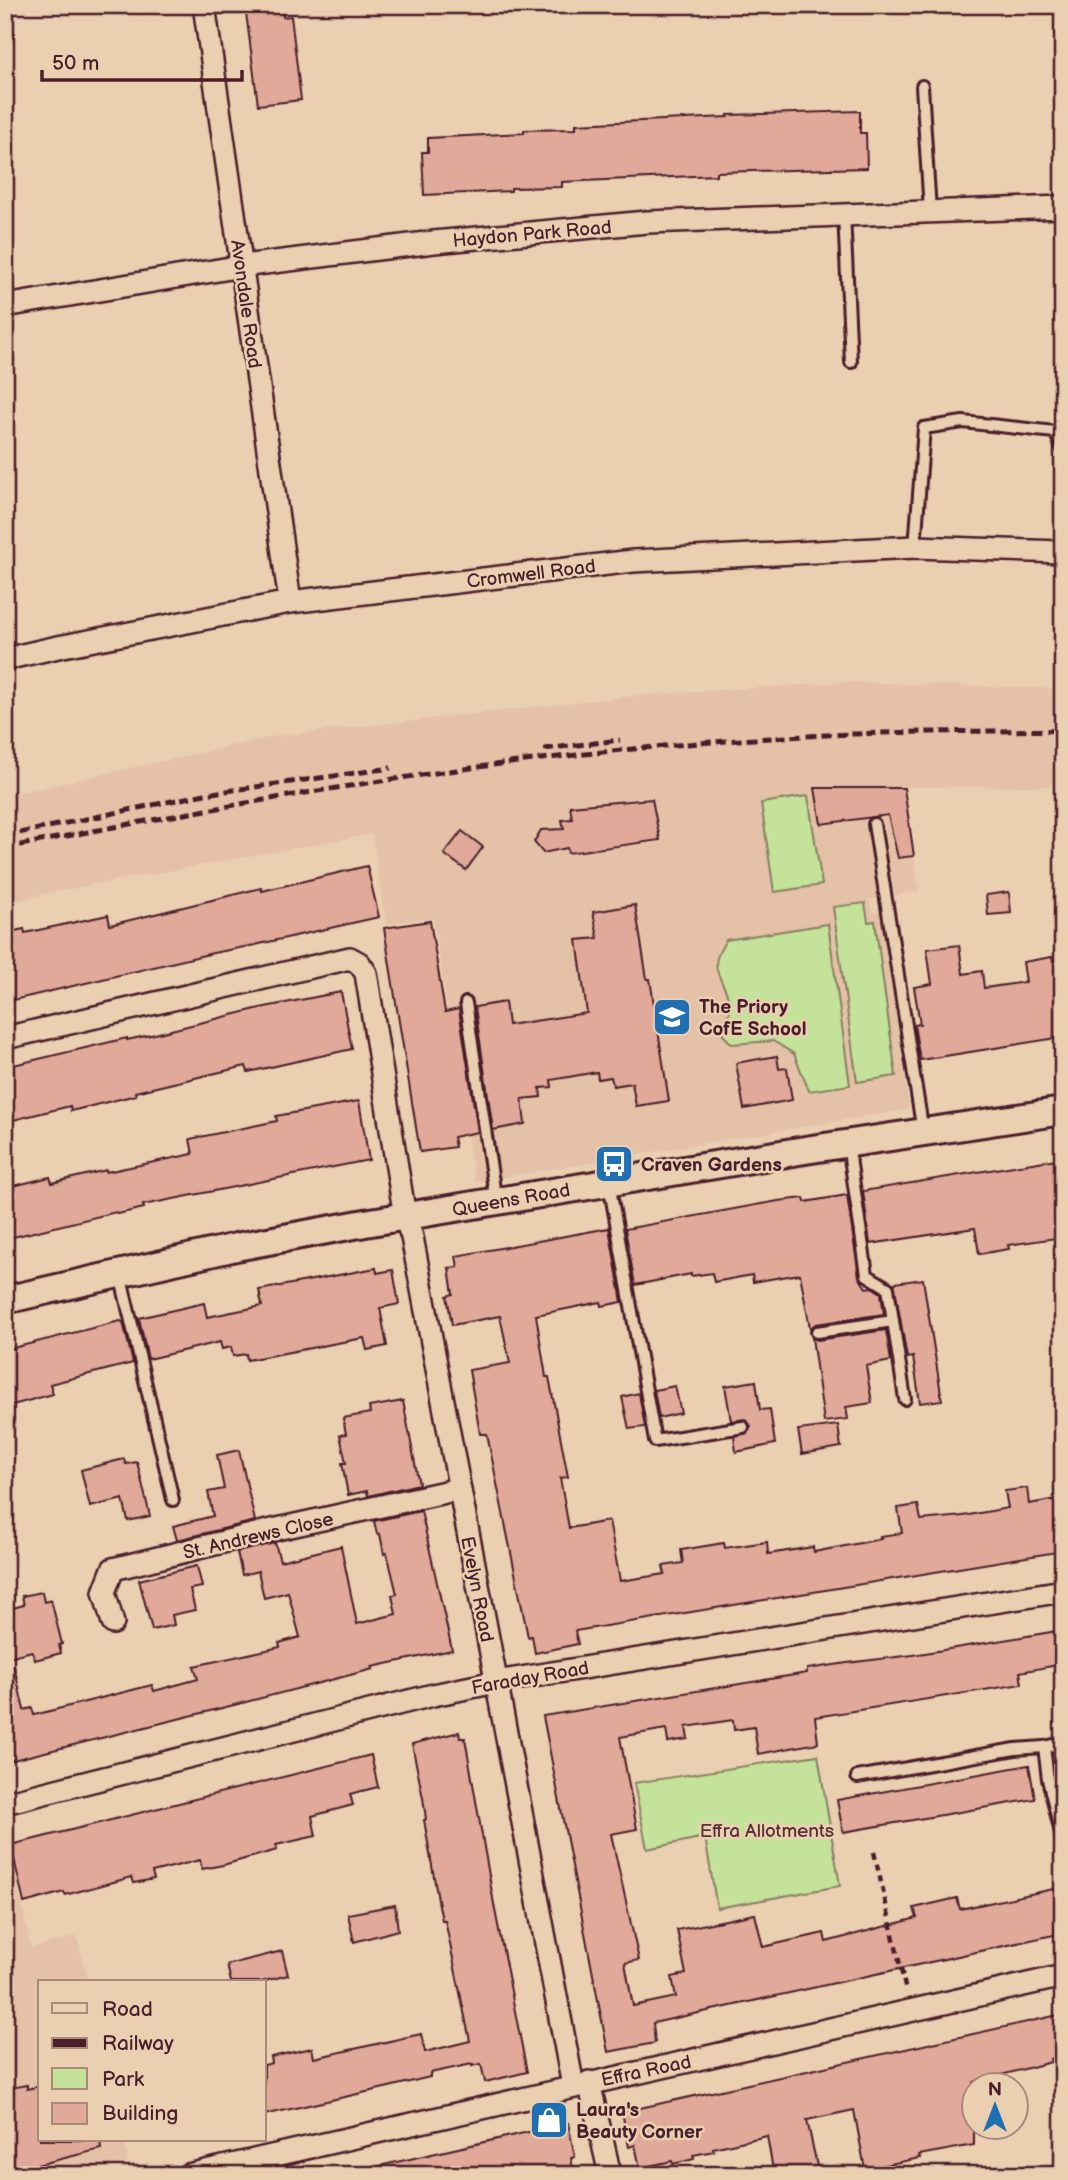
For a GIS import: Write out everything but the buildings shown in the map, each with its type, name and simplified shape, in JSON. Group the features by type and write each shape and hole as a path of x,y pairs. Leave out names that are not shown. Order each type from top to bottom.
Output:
{"street":[{"name":"Avondale Road","path":"204,5 290,602"},
{"name":"Haydon Park Road","path":"5,306 242,266 435,242 647,222 1063,207"},
{"name":"Cromwell Road","path":"5,659 58,646 290,602 633,561 915,547 1063,552"},
{"path":"5,1038 350,958 366,973 405,1217"},
{"name":"Queens Road","path":"5,1300 236,1247 609,1182 1063,1111"},
{"name":"Evelyn Road","path":"405,1217 412,1237 496,1682 581,2085 610,2175"},
{"name":"St. Andrews Close","path":"113,1623 104,1592 113,1570 268,1531 459,1489"},
{"name":"Faraday Road","path":"5,1803 433,1695 496,1682 1063,1591"},
{"name":"Effra Road","path":"188,2175 1063,1976"}],"lane":[{"path":"922,86 930,211"},
{"path":"844,214 851,362"},
{"path":"915,547 923,428 962,422 1055,432 1063,449"},
{"path":"874,824 923,1132"},
{"path":"466,1003 496,1202"},
{"path":"848,1144 867,1275 888,1288 905,1399"},
{"path":"609,1182 655,1441 743,1427"},
{"path":"120,1272 173,1500"},
{"path":"817,1332 893,1321"},
{"path":"857,1777 1063,1743"},
{"path":"1044,1747 1048,1779 1063,1842"}],"path":[{"path":"874,1852 907,1991"}],"shaded area":[{"path":"847,682 1063,689 1063,786 904,787 919,891 869,899 872,912 882,912 909,1109 475,1182 433,918 386,924 372,834 5,903 5,796 277,736 642,695"},
{"path":"6,1832 31,1948 77,1936 88,1980 38,1980 38,2142 123,2142 128,2162 72,2175 5,2175"}],"green space":[{"path":"808,796 822,885 774,892 761,803"},
{"path":"865,903 868,922 875,921 896,1076 857,1082 833,907"},
{"path":"828,924 850,1085 809,1091 794,1054 773,1041 732,1044 723,1035 723,1022 730,1012 727,994 716,964 726,940"},
{"name":"Effra Allotments","path":"818,1755 840,1886 717,1908 705,1837 647,1849 634,1783"}],"railway":[{"path":"5,848 322,790 640,748 887,733 1063,731"},
{"path":"544,749 620,740"},
{"path":"5,836 205,794 391,768"}],"place":[{"name":"The Priory CofE School","path":"672,1017"},
{"name":"Craven Gardens","path":"614,1164"},
{"name":"Laura's Beauty Corner","path":"549,2120"}]}
